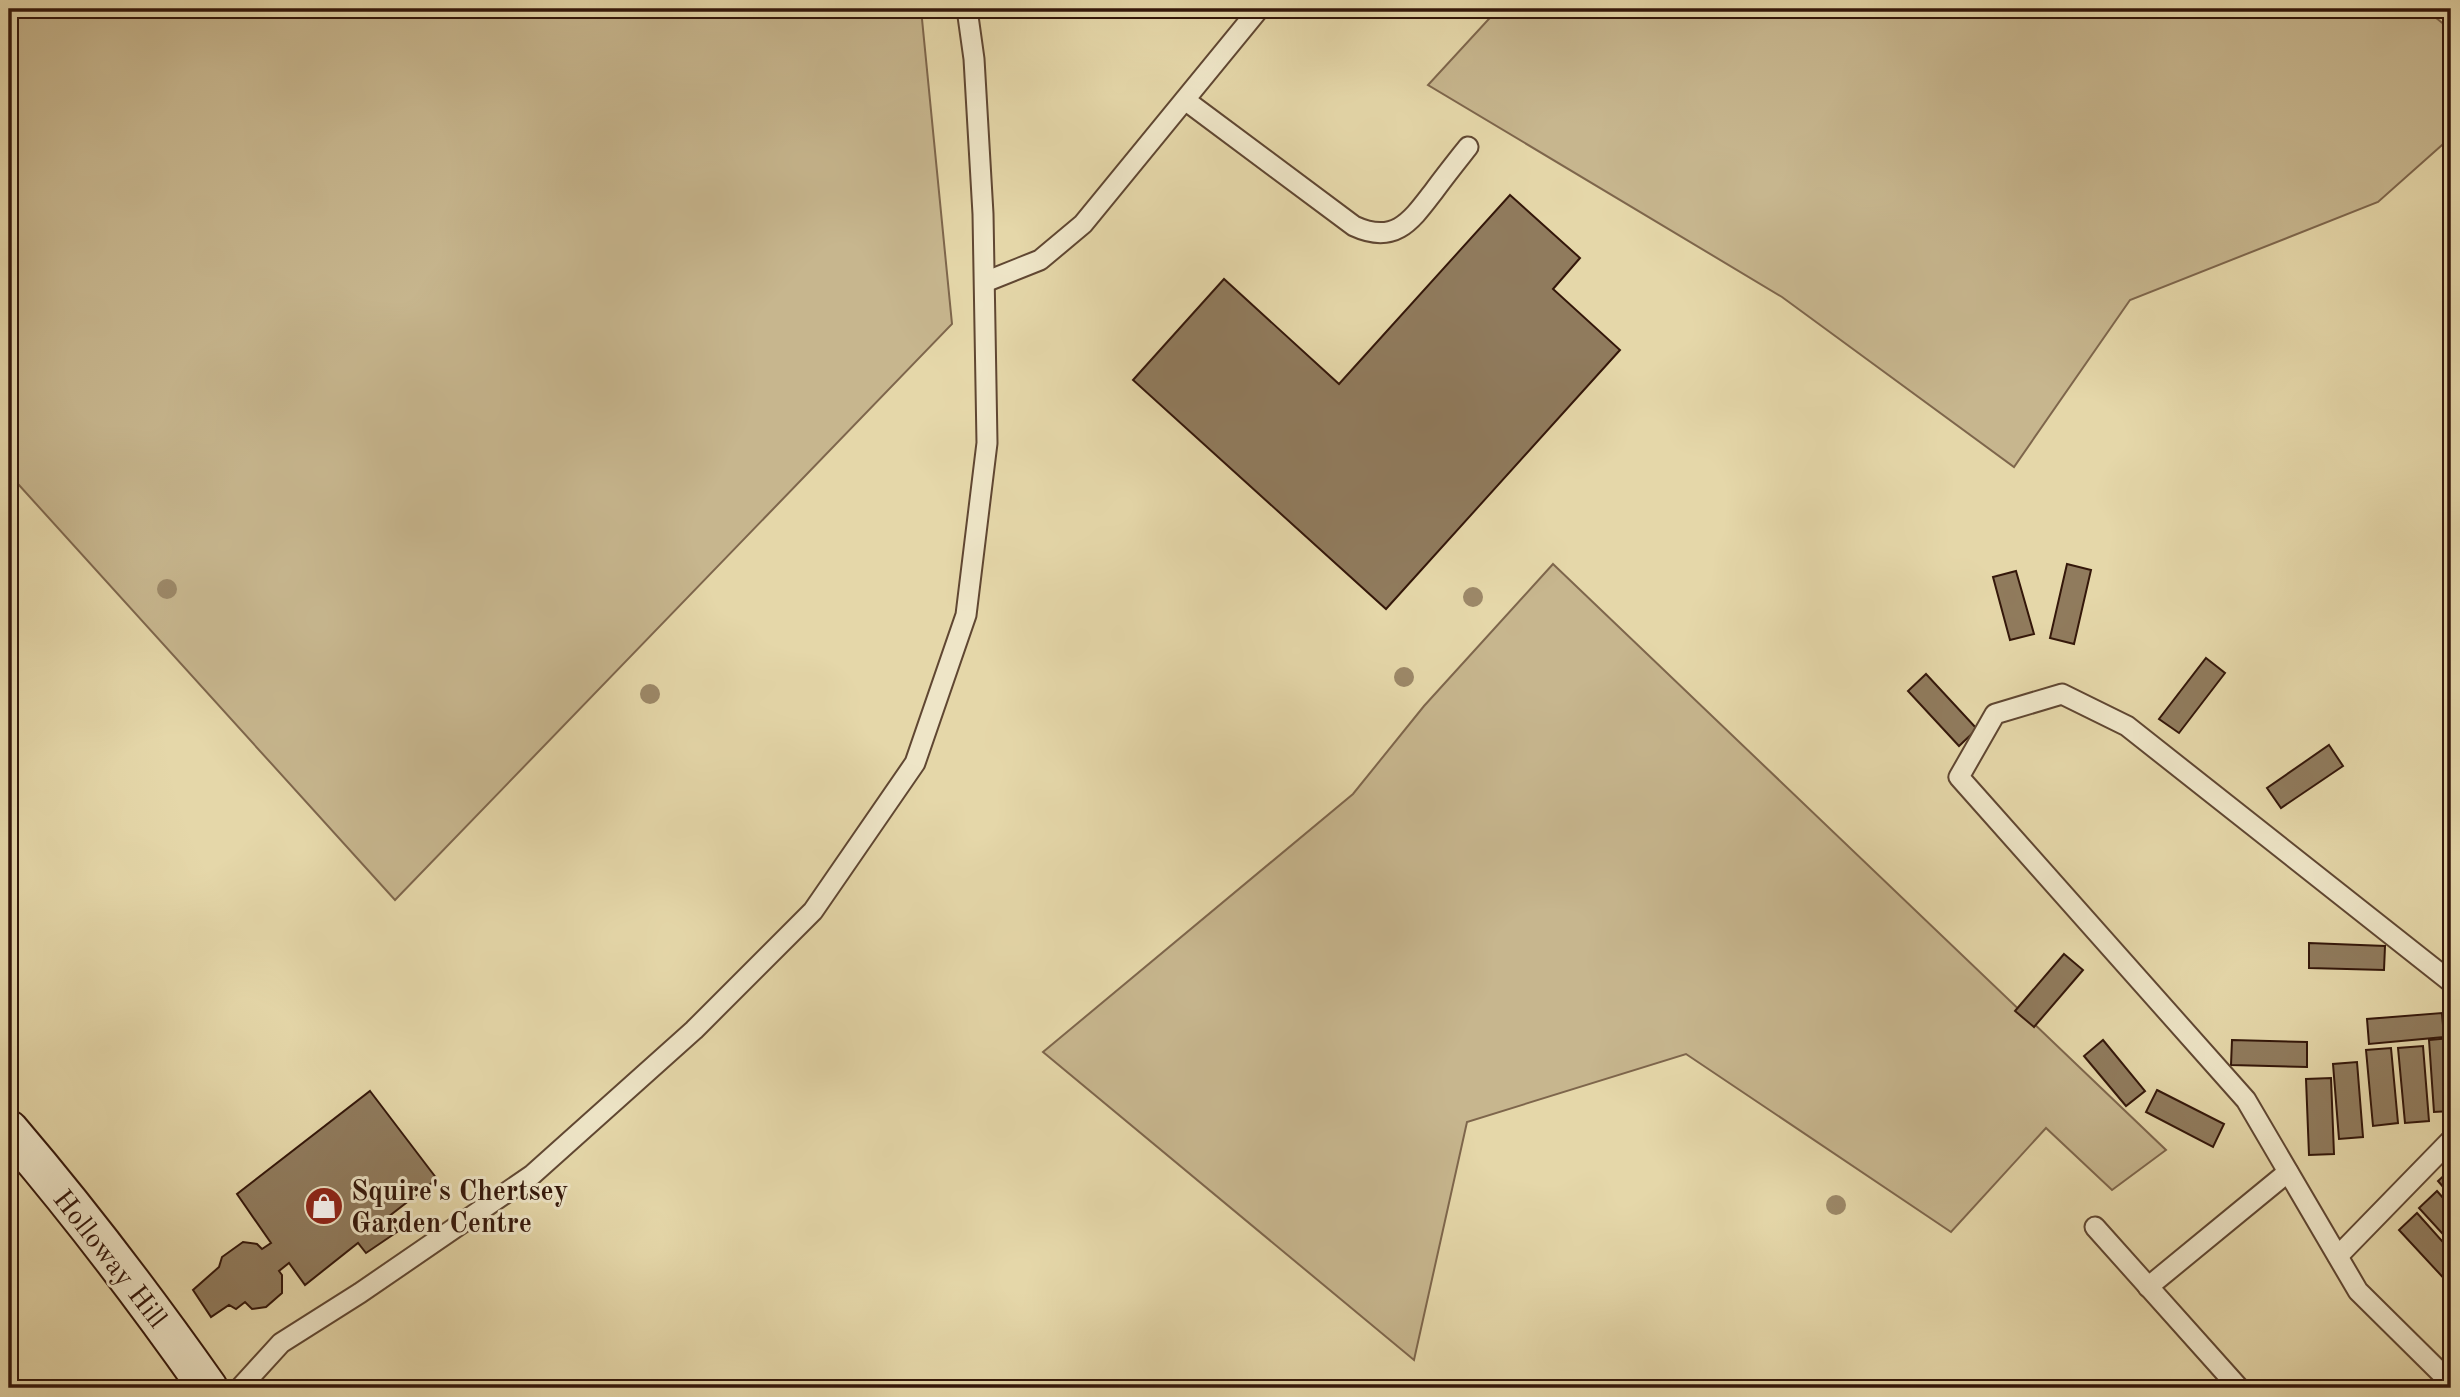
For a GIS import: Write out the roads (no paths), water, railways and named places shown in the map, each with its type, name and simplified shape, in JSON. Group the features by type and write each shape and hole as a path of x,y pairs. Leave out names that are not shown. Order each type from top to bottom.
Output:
{"main road":[{"name":"Holloway Hill","path":"9,1130 88,1226 208,1388"}],"lane":[{"path":"240,1388 281,1343 360,1293 532,1175 694,1030 813,911 915,763 966,615 987,443 985,282 974,59 967,9"},
{"path":"985,282 1040,260 1083,224 1259,9"},
{"path":"1185,100 1353,226 1375,233 1395,230 1411,221 1468,147"},
{"path":"2451,982 2127,726 2062,694 1995,715 1959,776 2246,1100 2358,1291 2451,1383"},
{"path":"2338,1255 2451,1140"},
{"path":"2148,1287 2288,1172"},
{"path":"2095,1227 2239,1388"}],"place":[{"name":"Squire's Chertsey Garden Centre","path":"324,1206"}]}
